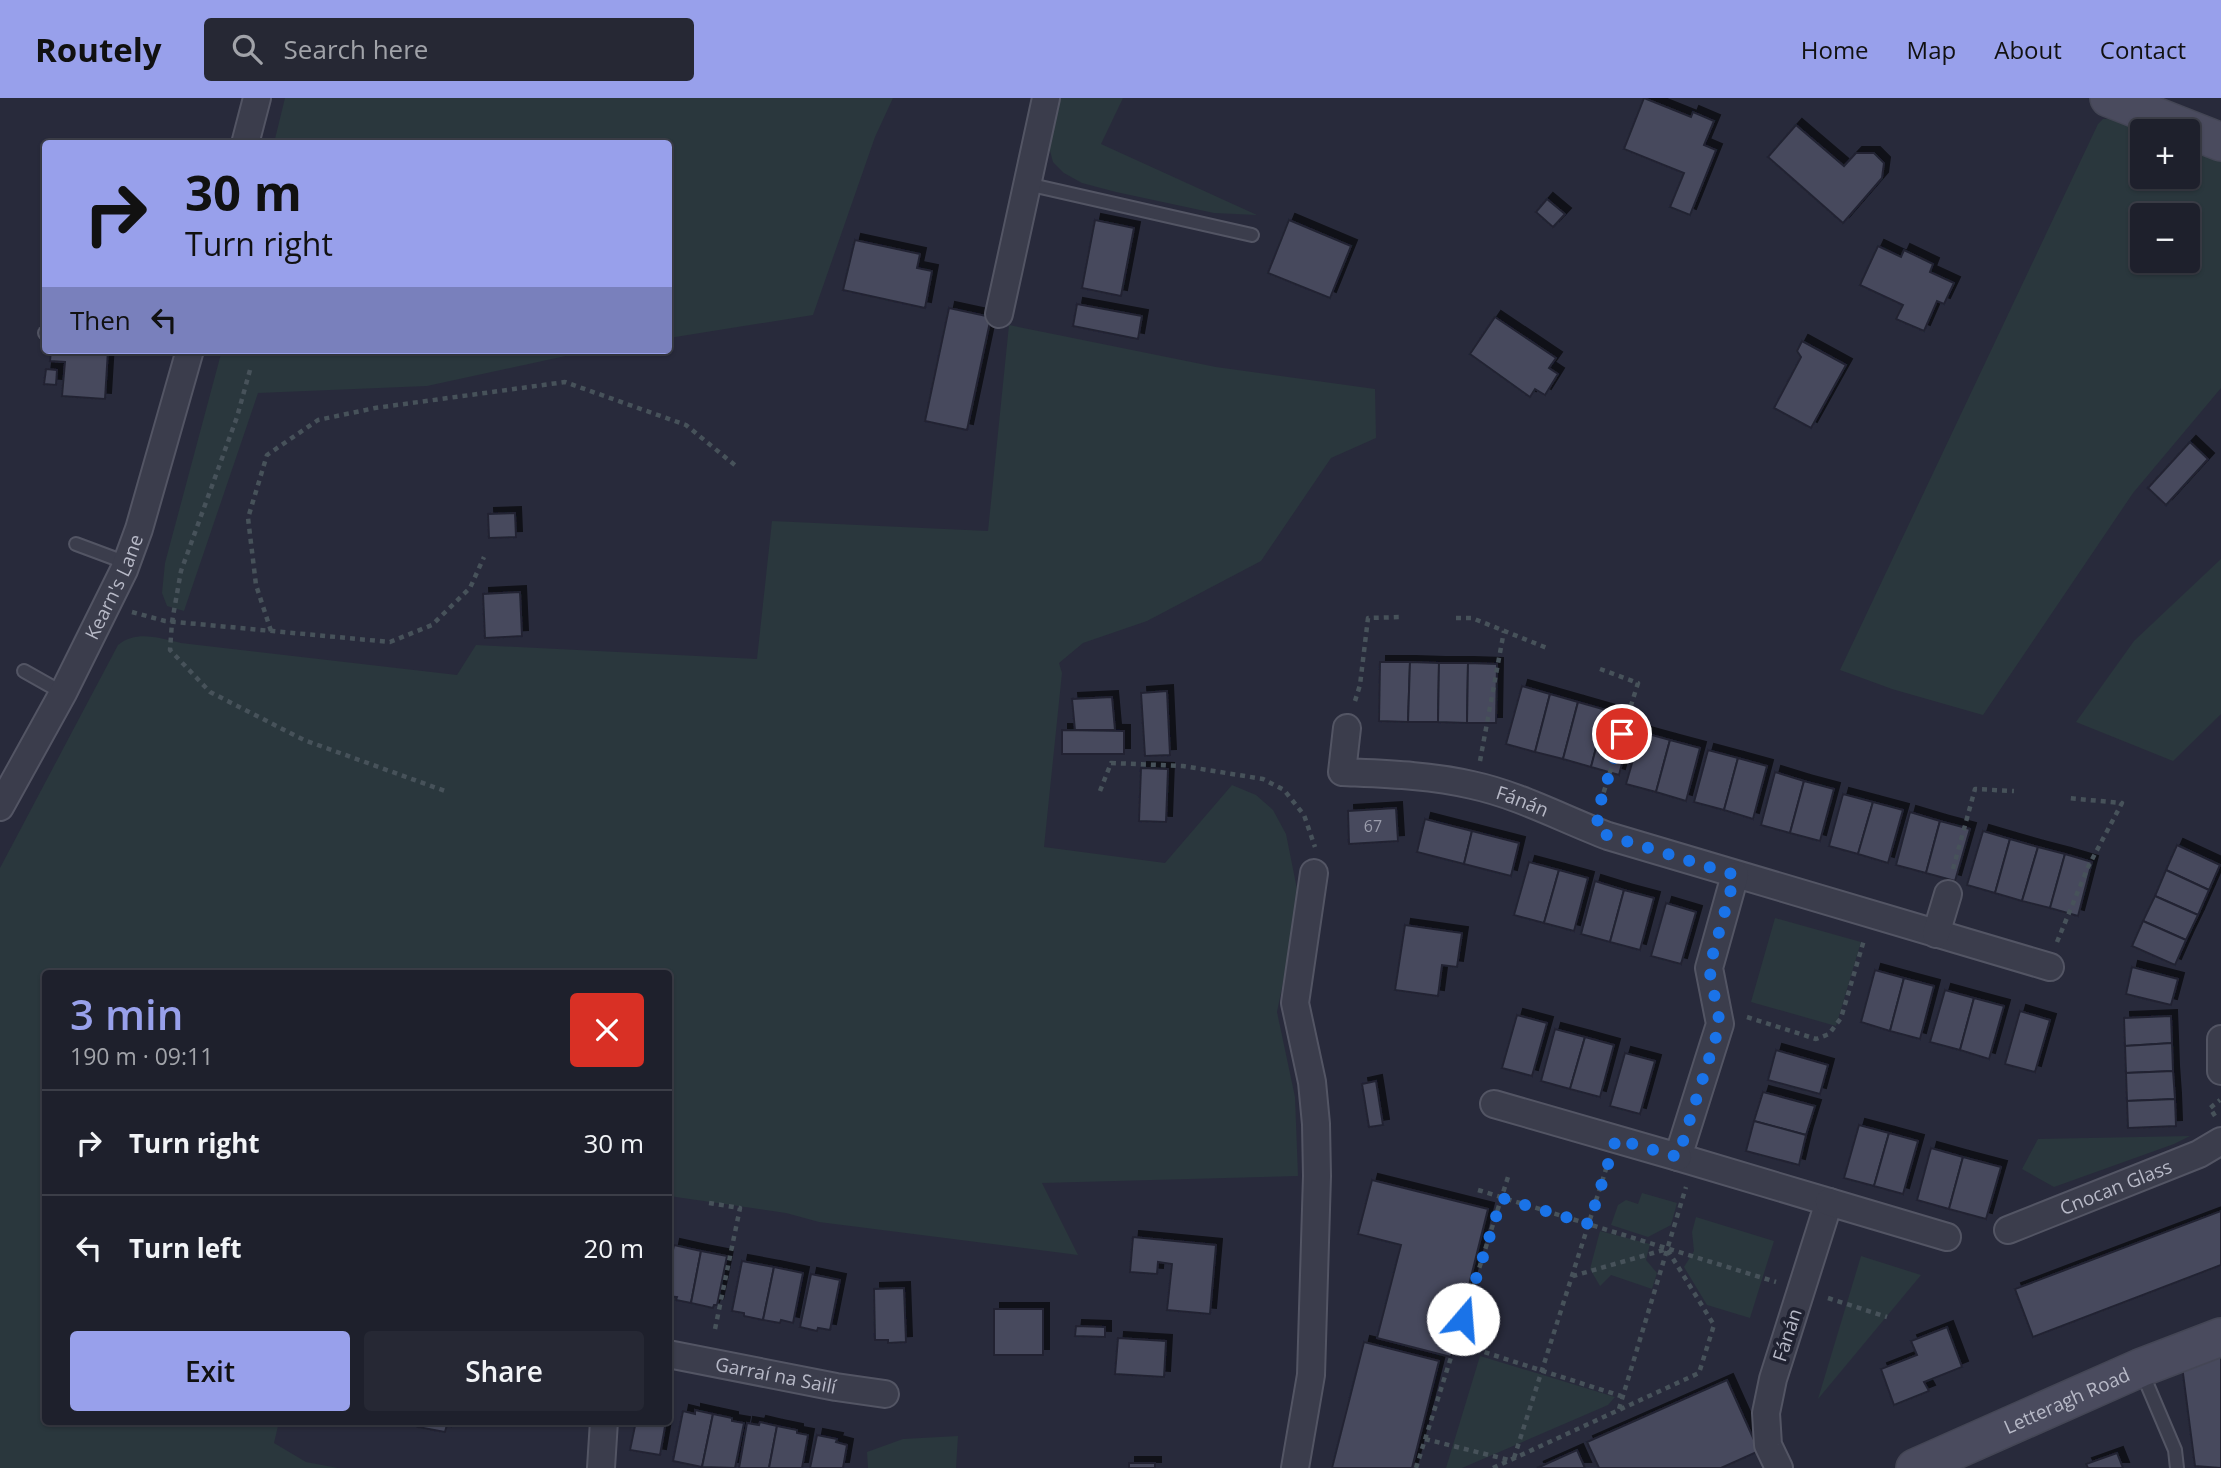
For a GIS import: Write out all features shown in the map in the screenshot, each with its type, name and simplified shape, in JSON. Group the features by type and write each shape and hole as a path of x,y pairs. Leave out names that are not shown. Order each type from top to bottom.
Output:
{"street":[{"path":"246,140 257,98"},
{"path":"999,314 1046,98"},
{"path":"2109,98 2221,142"},
{"name":"Kearn's Lane","path":"0,807 63,693 127,563 143,517 189,354"},
{"name":"Fánán","path":"1346,727 1342,772 1419,776 1476,786 1520,799 1597,832 2050,967"},
{"path":"1295,1468 1311,1376 1316,1253 1316,1124 1312,1082 1295,1003 1314,873"},
{"path":"1686,1159 1720,1024 1709,968 1735,875"},
{"path":"1936,934 1948,894"},
{"path":"2221,1040 2221,1071"},
{"path":"1493,1104 1947,1237"},
{"name":"Cnocan Glass","path":"2008,1230 2199,1154 2221,1141"},
{"name":"Fánán","path":"1779,1468 1768,1445 1766,1413 1773,1379 1829,1202"},
{"name":"Letteragh Road","path":"1915,1468 2140,1368 2221,1337"},
{"name":"Garraí na Sailí","path":"672,1355 885,1394"},
{"path":"601,1468 604,1425"}],"lane":[{"path":"1027,184 1252,235"},
{"path":"76,544 127,563"},
{"path":"24,671 63,693"},
{"path":"2140,1368 2175,1450 2177,1468"}],"path":[{"path":"250,370 237,417 181,570 170,650 210,692 304,740 445,791"},
{"path":"271,631 256,584 248,518 267,455 318,420 375,408 565,382 685,425 736,466"},
{"path":"107,605 172,622 390,642 432,625 470,587 484,557"},
{"path":"1346,727 1360,684 1368,618 1402,617"},
{"path":"1456,618 1472,618 1547,648"},
{"path":"1476,786 1504,631"},
{"path":"1597,832 1598,810 1638,683 1600,668"},
{"path":"1100,792 1111,763 1183,766 1228,771 1263,779 1284,790 1304,815 1315,843 1314,873"},
{"path":"1948,894 1955,854 1975,789 2014,791"},
{"path":"2050,967 2088,867 2122,803 2067,798"},
{"path":"1720,1024 1740,1015 1816,1039 1829,1034 1841,1018 1871,915"},
{"path":"2221,1099 2210,1108 2215,1117 2221,1114"},
{"path":"1512,1459 1616,1139"},
{"path":"1618,1410 1667,1249 1686,1159"},
{"path":"1416,1468 1508,1177"},
{"path":"1478,1190 1887,1317"},
{"path":"709,1203 740,1208 709,1362"},
{"path":"1573,1276 1667,1249"},
{"path":"1493,1468 1699,1373 1714,1325 1667,1249"},
{"path":"1456,1343 1621,1396"},
{"path":"1426,1438 1512,1459"}],"shaded area":[{"path":"285,98 893,98 875,137 813,315 672,338 672,140 275,140"},
{"path":"1060,98 1123,98 1101,144 1257,215 1214,213 1116,192 1082,183 1064,173 1053,162 1049,147"},
{"path":"2103,119 2112,119 2130,126 2130,189 2200,189 2200,153 2221,162 2221,388 2133,493 1983,715 1892,689 1840,670 2098,124"},
{"path":"1009,325 1216,367 1375,389 1376,438 1331,458 1261,561 1147,621 1083,643 1059,663 1062,673 1044,847 1165,863 1232,785 1256,795 1273,810 1286,834 1297,889 1293,933 1277,1012 1295,1097 1298,1176 1042,1183 1078,1255 819,1222 786,1213 672,1196 672,970 42,970 42,1425 276,1425 274,1443 306,1462 338,1468 0,1468 0,868 118,645 125,640 148,636 181,643 457,675 476,645 757,659 772,521 988,531"},
{"path":"221,354 575,354 427,386 258,393 184,611 167,606 162,593 165,563"},
{"path":"2221,559 2221,714 2173,761 2076,722 2134,641"},
{"path":"1775,918 1861,942 1836,1026 1751,1002"},
{"path":"2190,1136 2054,1187 2022,1169 2038,1139"},
{"path":"1642,1193 1677,1203 1671,1225 1648,1237 1611,1225 1618,1205 1626,1200 1638,1204"},
{"path":"1696,1217 1774,1241 1750,1318 1707,1305 1684,1267 1694,1251 1692,1232"},
{"path":"1600,1231 1650,1244 1646,1260 1657,1273 1652,1289 1611,1275 1600,1286 1590,1269"},
{"path":"1861,1256 1921,1275 1818,1399"},
{"path":"1480,1356 1615,1397 1608,1405 1462,1468 1446,1468"},
{"path":"958,1436 956,1468 868,1468 867,1452 903,1439"}],"building":[{"path":"1644,98 1691,117 1693,112 1714,121 1704,145 1716,150 1690,215 1670,207 1684,173 1624,149"},
{"path":"1796,125 1844,166 1856,153 1874,153 1884,163 1882,178 1843,223 1768,157"},
{"path":"1547,199 1565,214 1553,227 1536,212"},
{"path":"1095,220 1134,228 1121,296 1082,288"},
{"path":"1289,220 1351,246 1330,298 1268,273"},
{"path":"855,240 920,254 917,268 932,271 925,308 843,290"},
{"path":"1878,246 1901,257 1904,250 1933,264 1930,272 1954,283 1944,304 1937,301 1924,331 1896,319 1903,305 1860,285"},
{"path":"1077,304 1142,316 1138,339 1073,326"},
{"path":"949,308 991,317 967,430 925,421"},
{"path":"1495,317 1556,358 1549,368 1558,374 1545,395 1535,389 1530,397 1470,354"},
{"path":"1802,341 1846,365 1811,428 1774,408 1801,357 1797,351"},
{"path":"51,354 108,354 105,399 62,396 65,362 50,361"},
{"path":"46,369 57,370 56,385 44,384"},
{"path":"2190,442 2208,459 2166,505 2148,488"},
{"path":"515,513 516,537 489,538 488,514"},
{"path":"520,592 522,636 485,638 483,594"},
{"path":"1380,662 1410,662 1408,722 1379,721"},
{"path":"1410,662 1439,663 1438,722 1408,722"},
{"path":"1439,663 1468,663 1467,723 1438,722"},
{"path":"1468,663 1497,664 1496,723 1467,723"},
{"path":"1522,686 1550,694 1535,752 1506,744"},
{"path":"1167,691 1170,755 1145,756 1141,693"},
{"path":"1550,694 1578,702 1563,759 1535,752"},
{"path":"1112,697 1115,730 1075,730 1072,699"},
{"path":"1578,702 1606,710 1591,767 1563,759"},
{"path":"1606,710 1634,718 1619,775 1591,767"},
{"path":"1062,730 1124,731 1124,754 1062,754"},
{"path":"1641,732 1670,740 1656,792 1626,784"},
{"path":"1670,740 1700,748 1686,801 1656,792"},
{"path":"1708,750 1738,758 1724,810 1694,802"},
{"path":"1738,758 1767,766 1753,819 1724,810"},
{"path":"1141,768 1168,769 1166,822 1139,821"},
{"path":"1775,772 1804,781 1790,833 1761,825"},
{"path":"1804,781 1834,789 1820,841 1790,833"},
{"path":"1843,794 1873,802 1858,854 1829,846"},
{"path":"1873,802 1903,810 1888,863 1858,854"},
{"path":"1396,808 1398,841 1349,844 1348,811"},
{"path":"1910,812 1940,821 1926,873 1896,865"},
{"path":"1425,819 1472,831 1464,864 1417,852"},
{"path":"1940,821 1970,829 1955,881 1926,873"},
{"path":"1472,831 1519,843 1511,876 1464,864"},
{"path":"1983,831 2010,839 1995,893 1967,885"},
{"path":"2010,839 2038,847 2022,901 1995,893"},
{"path":"2177,845 2220,865 2209,890 2166,870"},
{"path":"2038,847 2065,854 2050,908 2022,901"},
{"path":"2065,854 2092,862 2078,916 2050,908"},
{"path":"1529,862 1559,870 1544,923 1514,915"},
{"path":"1559,870 1588,878 1574,931 1544,923"},
{"path":"2166,870 2209,890 2198,915 2155,896"},
{"path":"1595,881 1624,890 1610,942 1581,934"},
{"path":"1624,890 1654,898 1640,950 1610,942"},
{"path":"2155,896 2198,915 2186,940 2143,921"},
{"path":"1666,903 1696,912 1681,964 1651,956"},
{"path":"2143,921 2186,940 2175,965 2132,946"},
{"path":"1405,925 1462,933 1457,967 1442,965 1438,996 1395,990"},
{"path":"2132,967 2178,979 2171,1005 2126,994"},
{"path":"1875,970 1904,978 1890,1031 1861,1022"},
{"path":"1904,978 1934,986 1920,1039 1890,1031"},
{"path":"1945,990 1974,998 1960,1050 1930,1042"},
{"path":"1974,998 2004,1006 1989,1059 1960,1050"},
{"path":"2020,1011 2050,1020 2035,1072 2005,1064"},
{"path":"1517,1015 1547,1023 1532,1076 1502,1068"},
{"path":"2171,1016 2172,1043 2125,1046 2124,1018"},
{"path":"1555,1029 1585,1037 1570,1089 1541,1081"},
{"path":"1585,1037 1614,1045 1600,1097 1570,1089"},
{"path":"2172,1043 2173,1071 2126,1073 2125,1046"},
{"path":"1776,1050 1828,1065 1820,1094 1768,1080"},
{"path":"1625,1053 1655,1061 1640,1114 1610,1106"},
{"path":"2173,1071 2175,1099 2127,1101 2126,1073"},
{"path":"1376,1081 1383,1125 1369,1127 1362,1084"},
{"path":"1763,1092 1815,1106 1806,1135 1754,1121"},
{"path":"2175,1099 2176,1126 2128,1128 2127,1101"},
{"path":"1754,1121 1806,1135 1799,1165 1746,1151"},
{"path":"1859,1125 1889,1133 1874,1186 1844,1178"},
{"path":"1889,1133 1918,1141 1903,1194 1874,1186"},
{"path":"1931,1148 1963,1157 1949,1209 1917,1200"},
{"path":"1963,1157 2001,1167 1986,1219 1949,1209"},
{"path":"1372,1180 1488,1209 1451,1357 1377,1338 1401,1245 1358,1234"},
{"path":"2221,1211 2221,1265 2033,1337 2015,1289"},
{"path":"1133,1237 1216,1245 1210,1314 1167,1310 1172,1264 1158,1262 1157,1274 1130,1272"},
{"path":"674,1245 701,1251 691,1303 672,1296"},
{"path":"701,1251 727,1256 717,1305 713,1308 691,1303"},
{"path":"742,1261 774,1267 763,1320 732,1311"},
{"path":"774,1267 803,1273 793,1323 763,1320"},
{"path":"811,1274 840,1280 830,1330 818,1328 817,1331 800,1327"},
{"path":"904,1288 906,1342 888,1343 888,1340 875,1340 874,1289"},
{"path":"994,1309 1043,1309 1043,1355 994,1355"},
{"path":"1076,1326 1105,1327 1105,1337 1075,1336"},
{"path":"1947,1327 1962,1367 1924,1382 1929,1391 1894,1405 1881,1369 1917,1355 1911,1341"},
{"path":"1118,1338 1166,1341 1164,1377 1115,1374"},
{"path":"1364,1342 1439,1361 1412,1468 1332,1468"},
{"path":"2221,1355 2221,1468 2195,1466 2182,1366"},
{"path":"1727,1380 1759,1451 1721,1468 1599,1468 1587,1442"},
{"path":"695,1410 713,1414 702,1467 673,1461 683,1411 695,1414"},
{"path":"713,1414 744,1423 735,1468 702,1467"},
{"path":"760,1422 777,1426 769,1468 739,1468 747,1423 759,1425"},
{"path":"418,1425 447,1425 445,1432"},
{"path":"635,1425 665,1425 660,1455 630,1450"},
{"path":"777,1426 808,1435 802,1468 769,1468"},
{"path":"817,1435 837,1439 836,1442 847,1445 843,1468 810,1468"},
{"path":"1577,1450 1585,1468 1537,1468"},
{"path":"2117,1453 2123,1468 2088,1468 2086,1464"},
{"path":"1129,1463 1155,1463 1155,1468 1129,1468"}],"route":[{"path":"1463,1319 1502,1198 1589,1224 1616,1139 1678,1157 1720,1024 1709,968 1735,875 1597,832 1598,810 1622,734"}]}
